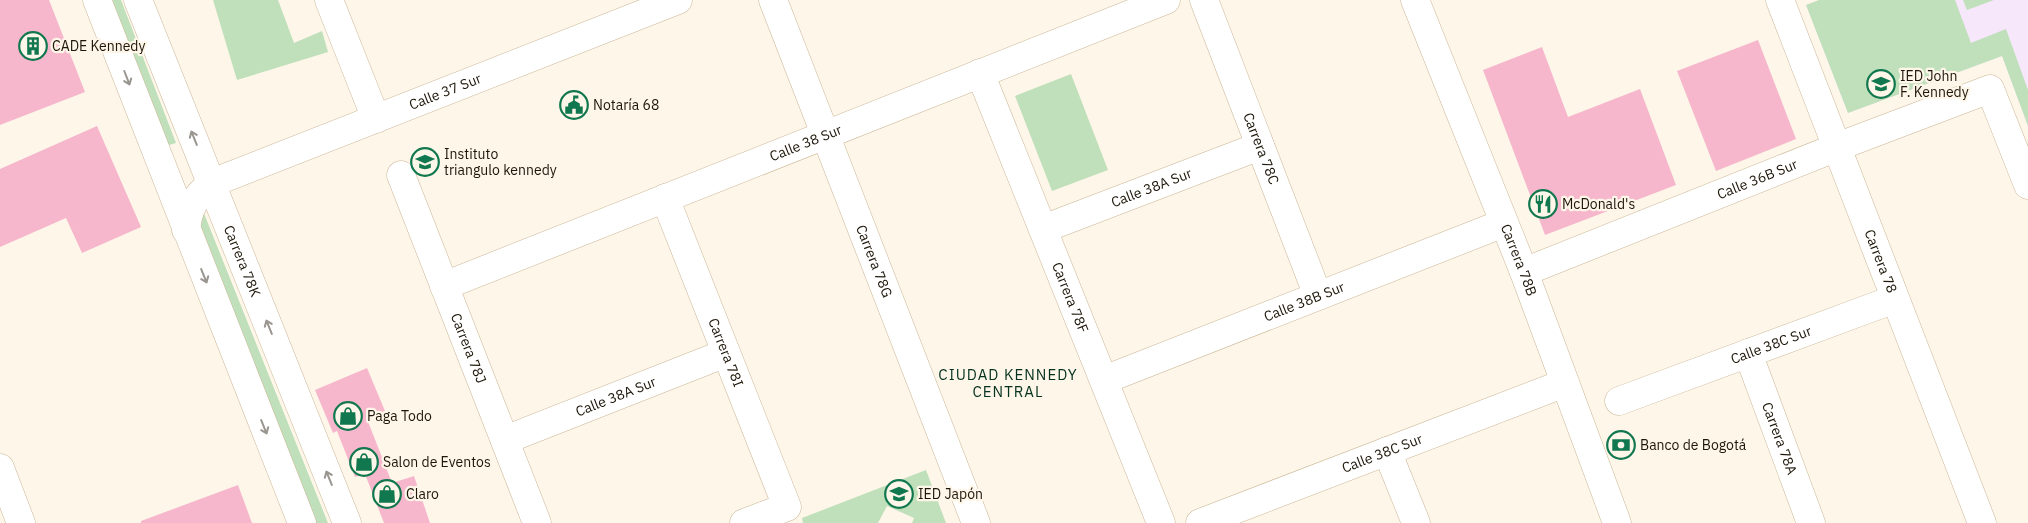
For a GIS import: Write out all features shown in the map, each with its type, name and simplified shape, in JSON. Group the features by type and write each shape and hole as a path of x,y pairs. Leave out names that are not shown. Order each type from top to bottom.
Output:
{"street":[{"path":"97,0 302,523"},
{"name":"Carrera 78K","path":"138,0 347,523"},
{"path":"329,0 376,119"},
{"name":"Carrera 78G","path":"773,0 976,523"},
{"name":"Calle 38 Sur","path":"444,286 1166,0"},
{"name":"Carrera 78C","path":"1204,0 1318,296"},
{"name":"Carrera 78B","path":"1415,0 1524,272 1616,523"},
{"name":"Carrera 78","path":"1780,0 1982,523"},
{"name":"Calle 37 Sur","path":"212,183 664,3"},
{"name":"Carrera 78F","path":"980,73 1161,523"},
{"name":"Calle 36B Sur","path":"1524,272 1837,147 1990,89 2028,185"},
{"name":"Calle 38A Sur","path":"1043,229 1260,146"},
{"name":"Carrera 78J","path":"400,175 537,523"},
{"path":"186,230 187,216 192,203 212,183"},
{"name":"Carrera 78I","path":"665,198 787,506 744,523"},
{"name":"Calle 38B Sur","path":"1104,380 1504,223"},
{"name":"Calle 38C Sur","path":"1619,401 1895,299"},
{"name":"Calle 38A Sur","path":"505,440 726,353"},
{"name":"Carrera 78A","path":"1748,353 1811,523"},
{"name":"Calle 38C Sur","path":"1200,523 1565,383"},
{"path":"1387,451 1416,523"},
{"path":"0,468 22,523"}],"shaded area":[{"name":"IED John F. Kennedy","path":"1819,0 2028,0 2028,126 2002,56 1848,113 1806,5"}],"green space":[{"path":"105,0 121,0 176,143 162,147"},
{"path":"213,0 278,0 294,43 322,31 328,52 237,80"},
{"name":"IED John F. Kennedy","path":"1819,0 1955,0 1971,43 2006,29 2028,90 2028,126 2002,56 1848,113 1806,5"},
{"path":"1963,0 1994,0 1967,10"},
{"path":"1071,74 1108,170 1052,191 1015,96"},
{"path":"201,206 328,523 310,523 196,233"},
{"name":"IED Japón","path":"926,470 946,523 912,523 914,518 887,506 878,523 803,523 802,518"}],"building":[{"name":"CADE Kennedy","path":"0,0 49,0 85,92 0,125"},
{"path":"1758,40 1796,139 1716,171 1677,71"},
{"path":"1542,47 1568,117 1640,89 1676,185 1545,235 1483,70"},
{"path":"97,126 141,227 82,253 66,218 0,247 0,169"},
{"path":"367,368 385,411 367,419 392,483 414,476 430,523 384,523 365,474 355,477 337,431 333,433 315,390"},
{"path":"238,485 252,523 141,523 141,521"}],"place":[{"name":"CADE Kennedy","path":"33,46"},
{"name":"IED John F. Kennedy","path":"1881,84"},
{"name":"Notaría 68","path":"574,105"},
{"name":"Instituto triangulo kennedy","path":"425,162"},
{"name":"McDonald's","path":"1543,204"},
{"name":"Paga Todo","path":"348,416"},
{"name":"Banco de Bogotá","path":"1621,445"},
{"name":"Salon de Eventos","path":"364,462"},
{"name":"Claro","path":"387,494"},
{"name":"IED Japón","path":"899,494"}],"district":[{"name":"CIUDAD KENNEDY CENTRAL","path":"1008,384"}]}
